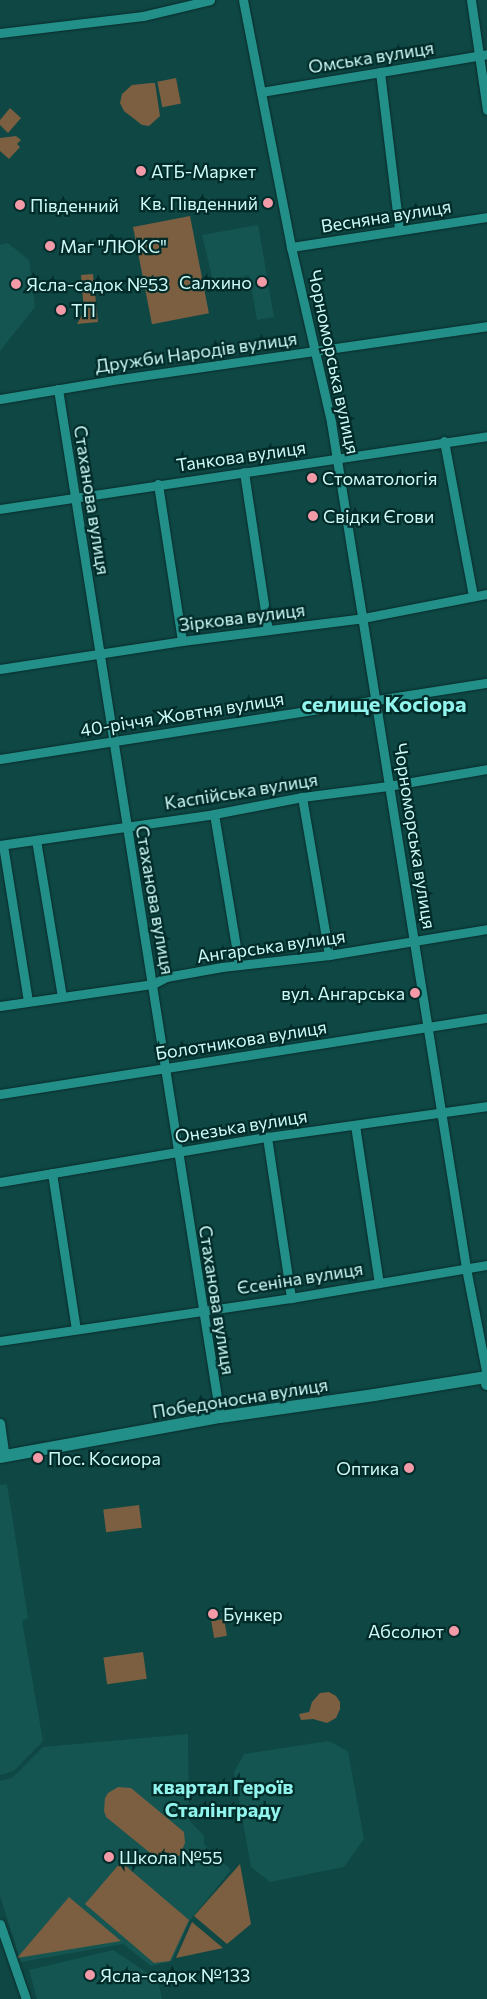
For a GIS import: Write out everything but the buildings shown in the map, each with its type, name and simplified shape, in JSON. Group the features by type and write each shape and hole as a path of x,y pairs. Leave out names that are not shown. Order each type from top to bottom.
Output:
{"street":[{"path":"0,33 143,16 210,0"},
{"name":"Чорноморська вулиця","path":"243,0 291,247 337,458 466,1268 487,1379"},
{"path":"471,0 483,55 487,110"},
{"name":"Омська вулиця","path":"260,92 483,55"},
{"path":"380,72 399,230"},
{"name":"Весняна вулиця","path":"291,247 487,217"},
{"name":"Дружби Народів вулиця","path":"0,399 487,326"},
{"name":"Стаханова вулиця","path":"58,389 76,496 98,653 114,742 125,826 166,1067 201,1310 220,1416"},
{"name":"Танкова вулиця","path":"0,509 76,496 487,436"},
{"path":"444,442 473,596"},
{"path":"244,472 268,630"},
{"path":"158,484 182,641"},
{"name":"Зіркова вулиця","path":"0,669 182,641 363,618 487,594"},
{"name":"40-річчя Жовтня вулиця","path":"0,759 114,742 375,698 487,683"},
{"name":"Каспійська вулиця","path":"1,845 214,814 302,797 388,786 487,769"},
{"path":"302,797 329,955"},
{"path":"214,814 239,965"},
{"path":"36,840 62,997"},
{"path":"1,845 28,1002"},
{"name":"Ангарська вулиця","path":"0,1006 153,984 166,977 239,965 329,955 487,929"},
{"name":"Болотникова вулиця","path":"0,1094 487,1018"},
{"name":"Онезька вулиця","path":"0,1182 267,1137 487,1106"},
{"path":"355,1125 379,1283"},
{"path":"267,1137 291,1298"},
{"path":"52,1173 76,1329"},
{"name":"Єсеніна вулиця","path":"0,1341 291,1298 487,1265"},
{"name":"Победоносна вулиця","path":"3,1457 220,1416 487,1379"},
{"path":"0,1423 3,1457"},
{"path":"0,1924 26,1999"}],"shaded area":[{"path":"176,78 181,104 162,107 157,82"},
{"path":"155,83 160,116 149,126 142,125 124,111 120,103 122,94 132,85"},
{"path":"10,108 21,118 8,133 0,125 0,120"},
{"path":"16,136 21,140 17,144 20,147 9,159 0,151 0,138"},
{"path":"190,216 209,313 152,324 133,227"},
{"path":"258,225 274,317 257,320 249,275 214,285 202,235"},
{"name":"Ясла-садок №53","path":"8,243 29,260 35,307 0,351 0,245"},
{"path":"93,274 98,322 77,324 84,312 81,275"},
{"path":"7,1484 28,1618 22,1621 43,1741 14,1771 0,1775 0,1485"},
{"path":"139,1505 142,1528 106,1532 103,1509"},
{"path":"224,1619 227,1636 214,1638 211,1621"},
{"path":"143,1652 147,1679 107,1684 103,1658"},
{"path":"329,1692 336,1696 340,1702 340,1709 336,1718 327,1723 313,1719 301,1720 299,1714 309,1712 312,1702 320,1693"},
{"name":"Школа №55","path":"188,1734 189,1820 204,1836 204,1844 231,1870 190,1920 172,1961 151,1966 123,1944 21,1962 0,1896 0,1781 12,1778 43,1747"},
{"path":"328,1741 348,1751 364,1839 344,1867 270,1882 251,1867 234,1772 244,1754"},
{"path":"118,1787 131,1788 184,1832 185,1843 180,1855 170,1862 160,1861 106,1817 104,1811 105,1798 108,1793"},
{"path":"121,1862 189,1920 170,1961 154,1963 85,1904"},
{"path":"240,1864 251,1924 227,1944 194,1916"},
{"path":"69,1897 121,1941 17,1958"},
{"path":"192,1922 223,1948 176,1958"},
{"name":"Ясла-садок №133","path":"113,1950 158,1980 162,1999 37,1999 29,1970"}],"place":[{"name":"АТБ-Маркет","path":"141,171"},
{"name":"Кв. Південний","path":"268,203"},
{"name":"Південний","path":"20,205"},
{"name":"Маг \"ЛЮКС\"","path":"50,246"},
{"name":"Салхино","path":"262,282"},
{"name":"Ясла-садок №53","path":"16,284"},
{"name":"ТП","path":"61,310"},
{"name":"Стоматологія","path":"312,478"},
{"name":"Свідки Єгови","path":"313,516"},
{"name":"вул. Ангарська","path":"415,993"},
{"name":"Пос. Косиора","path":"38,1458"},
{"name":"Оптика","path":"409,1468"},
{"name":"Бункер","path":"213,1614"},
{"name":"Абсолют","path":"454,1631"},
{"name":"Школа №55","path":"109,1857"},
{"name":"Ясла-садок №133","path":"90,1975"}],"district":[{"name":"селище Косіора","path":"384,704"},
{"name":"квартал Героїв Сталінграду","path":"223,1798"}]}
